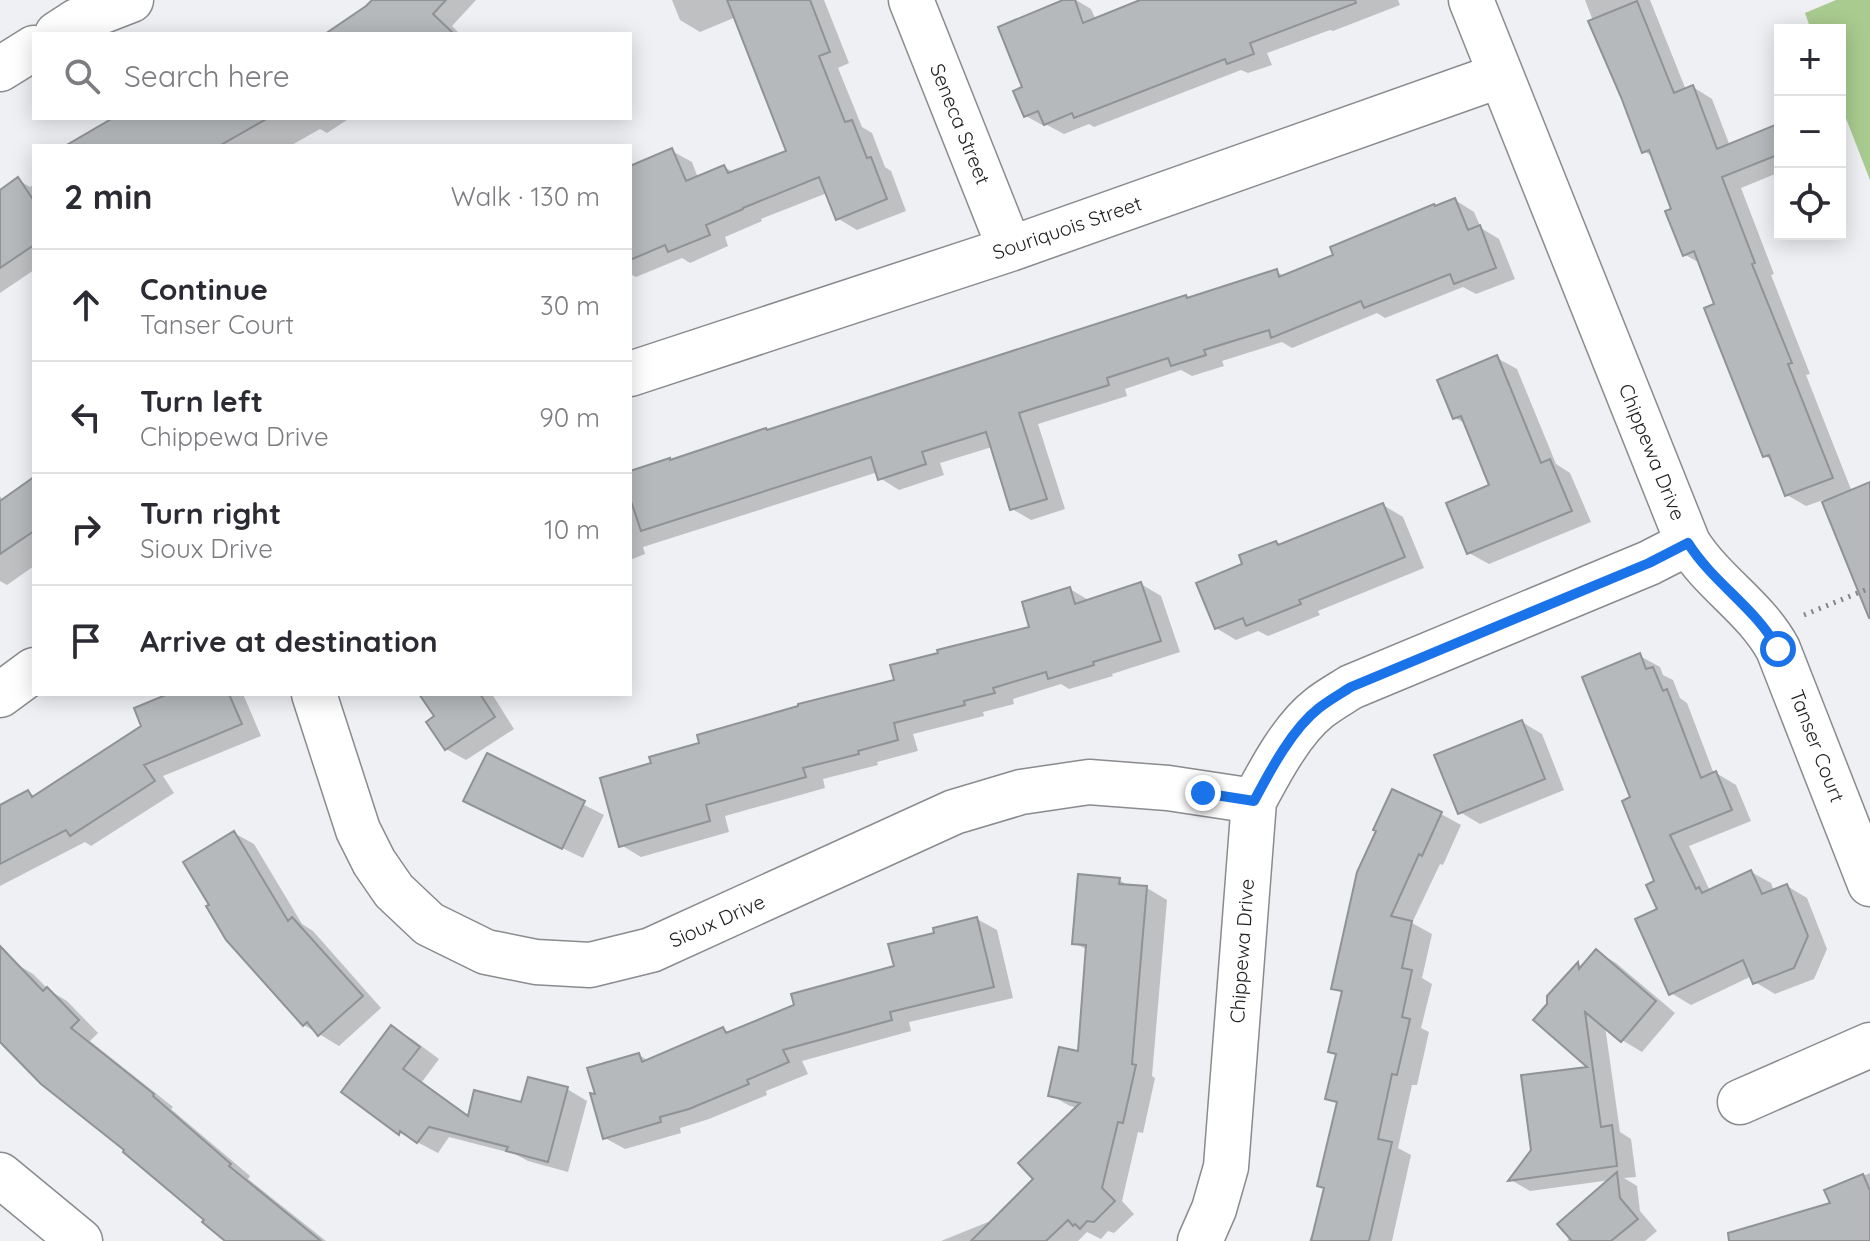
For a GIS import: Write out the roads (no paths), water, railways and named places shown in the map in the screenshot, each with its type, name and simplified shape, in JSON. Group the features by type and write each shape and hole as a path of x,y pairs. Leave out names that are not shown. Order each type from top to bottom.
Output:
{"street":[{"path":"60,32 77,21 131,0"},
{"name":"Seneca Street","path":"911,0 1010,249"},
{"name":"Chippewa Drive","path":"1200,1241 1214,1209 1226,1167 1254,801 1292,738 1317,709 1351,687 1649,563 1688,543 1471,0"},
{"path":"0,69 32,49"},
{"name":"Souriquois Street","path":"632,373 1010,249 1501,75"},
{"name":"Tanser Court","path":"1688,543 1711,574 1767,630 1787,669 1870,884"},
{"path":"0,695 32,671"},
{"name":"Sioux Drive","path":"315,696 358,830 374,862 394,891 429,924 486,952 536,962 590,965 651,950 954,812 1021,792 1089,782 1168,788 1254,801"},
{"path":"1740,1102 1870,1045"},
{"path":"0,1175 80,1241"}]}
